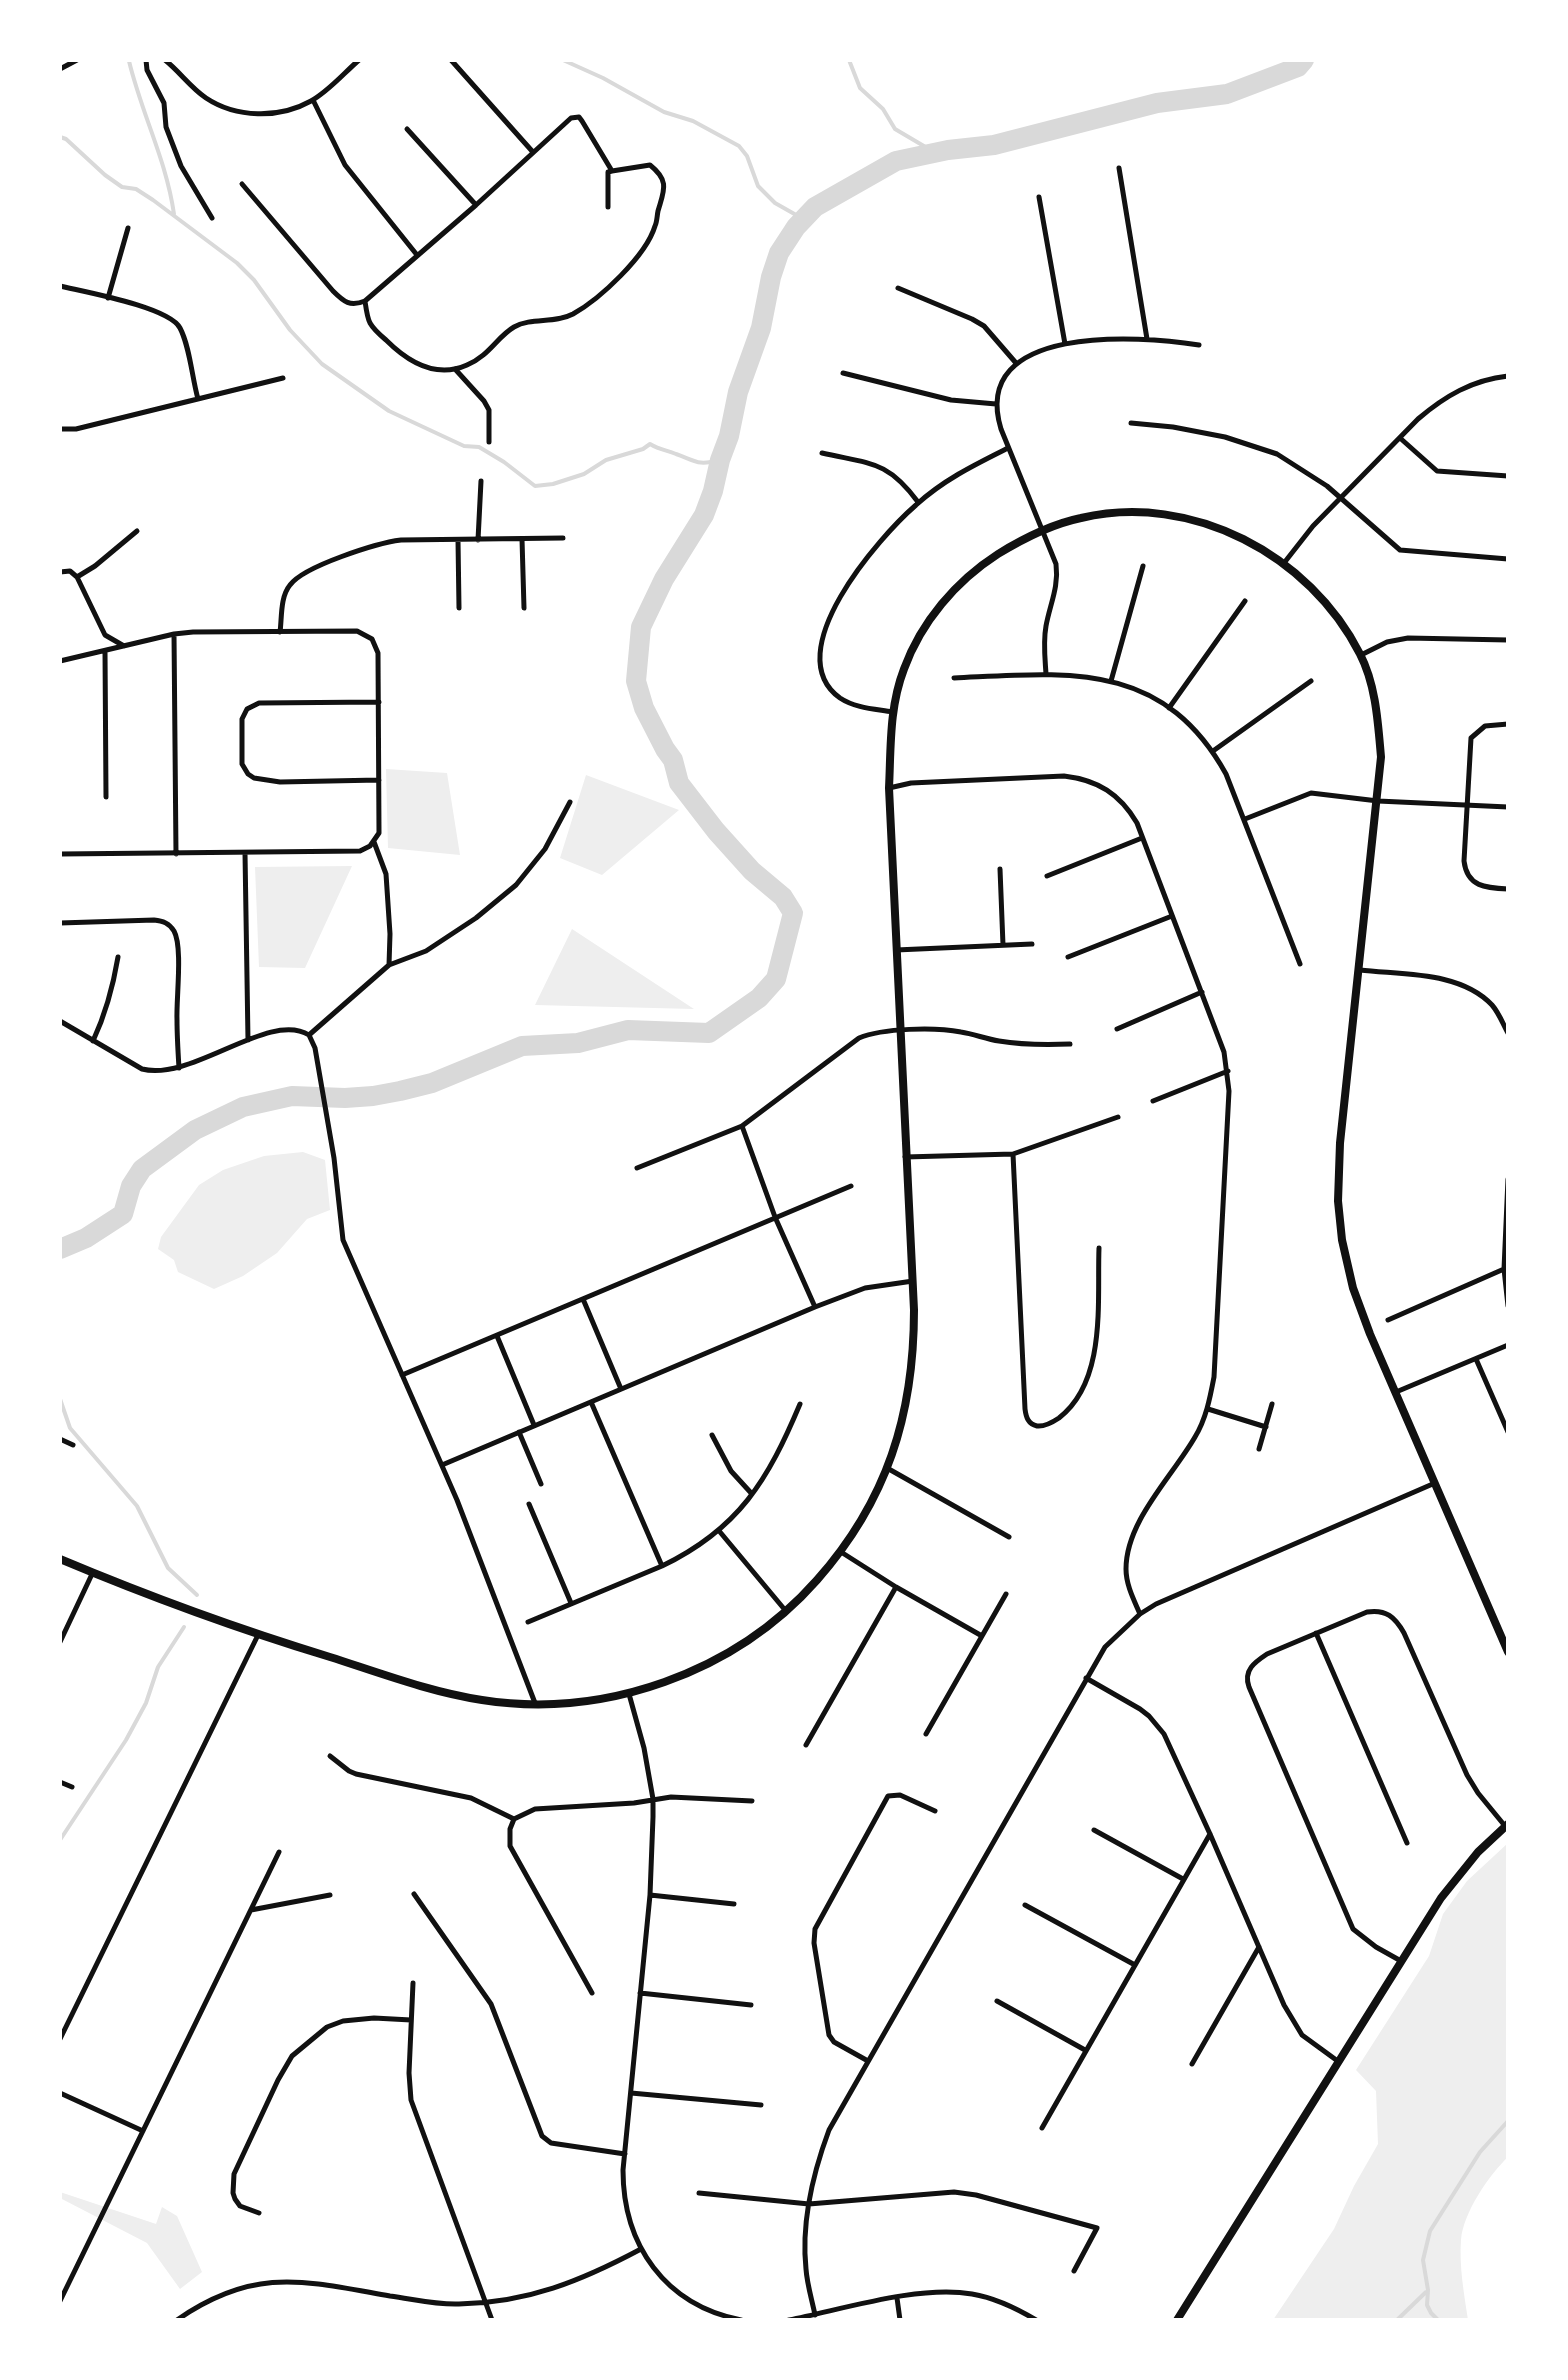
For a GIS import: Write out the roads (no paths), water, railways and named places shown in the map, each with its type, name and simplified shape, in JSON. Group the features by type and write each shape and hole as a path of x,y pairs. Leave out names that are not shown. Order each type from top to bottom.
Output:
{"street":[{"path":"60,69 77,60"},
{"path":"146,60 164,103 166,127 181,166 212,218"},
{"path":"165,60 210,100 240,112 260,114 292,110 313,100 359,60"},
{"path":"451,60 532,152"},
{"path":"313,100 345,165 418,256"},
{"path":"242,184 344,302 356,304 365,301 418,256 571,118 582,121 612,170"},
{"path":"408,129 476,205"},
{"path":"365,301 371,325 410,362 433,369 456,369 489,352 512,328 561,320 597,299 616,281 655,228 666,188 655,167 608,172 608,207"},
{"path":"1119,168 1147,339"},
{"path":"1038,197 1065,344"},
{"path":"108,298 128,228"},
{"path":"60,286 158,312 175,322 198,399"},
{"path":"898,288 984,326 1016,363"},
{"path":"1046,674 1044,641 1058,578 1056,564 996,414 1007,372 1038,351 1065,344 1147,339 1200,345"},
{"path":"456,369 484,401 490,442"},
{"path":"843,374 951,400 996,404"},
{"path":"1284,563 1313,526 1418,419 1451,394 1508,376"},
{"path":"60,429 76,429 283,378"},
{"path":"1132,423 1225,437 1277,454 1326,486 1400,550 1508,558"},
{"path":"1400,438 1437,471 1508,476"},
{"path":"892,712 858,706 839,697 826,684 820,647 834,611 865,560 918,502 963,471 1008,448"},
{"path":"822,453 876,465 892,473 918,502"},
{"path":"478,540 481,481"},
{"path":"60,1559 258,1635 450,1693 535,1704 629,1694 702,1666 740,1644 807,1592 865,1516 888,1468 910,1389 913,1280 889,788 892,712 899,682 912,649 942,604 982,564 1042,530 1081,518 1106,514 1171,515 1226,531 1284,563 1312,587 1361,655 1376,707 1381,757 1340,1143 1338,1201 1342,1240 1366,1322 1508,1652"},
{"path":"77,578 137,531"},
{"path":"280,632 290,584 314,569 376,544 401,540 563,538"},
{"path":"458,540 459,608"},
{"path":"522,540 524,608"},
{"path":"1111,680 1143,566"},
{"path":"60,572 70,572 77,578 105,635 124,646"},
{"path":"1169,708 1244,600"},
{"path":"174,634 176,854"},
{"path":"60,660 174,634 366,634 378,653 379,832 370,846 360,851 60,854"},
{"path":"1361,655 1387,642 1408,638 1508,640"},
{"path":"105,651 106,798"},
{"path":"954,678 1078,675 1111,680 1169,708 1213,751 1233,789 1300,964"},
{"path":"1213,751 1311,681"},
{"path":"379,702 260,703 246,709 242,719 242,764 254,778 280,782 379,780"},
{"path":"1508,724 1485,726 1471,738 1465,871 1480,886 1508,889"},
{"path":"889,788 911,782 1052,776 1100,785 1122,801 1137,824 1216,1029 1229,1090 1215,1358 1208,1408 1196,1436 1132,1538 1127,1557 1128,1582 1140,1614"},
{"path":"1244,819 1311,793 1378,801 1508,807"},
{"path":"309,1034 389,965 426,951 516,885 545,849 570,802"},
{"path":"1047,876 1142,838"},
{"path":"374,841 386,874 389,965"},
{"path":"245,854 248,1040"},
{"path":"1000,869 1004,945"},
{"path":"1068,957 1172,916"},
{"path":"60,923 154,920 171,927 178,948 176,1018 180,1068"},
{"path":"896,950 1032,944"},
{"path":"93,1041 109,1002 118,957"},
{"path":"1359,970 1438,979 1466,987 1491,1004 1508,1033"},
{"path":"1116,1029 1202,992"},
{"path":"60,1022 142,1069 159,1072 180,1068 282,1029 295,1028 309,1034 315,1048 334,1158 343,1240 464,1518 535,1704"},
{"path":"637,1168 742,1126 869,1034 958,1031 1036,1046 1070,1044"},
{"path":"1152,1101 1228,1071"},
{"path":"906,1156 1012,1154 1118,1116"},
{"path":"742,1126 815,1307"},
{"path":"1012,1154 1025,1409 1032,1424 1042,1426 1068,1410 1088,1377 1095,1340 1098,1248"},
{"path":"1508,1178 1504,1270 1508,1306"},
{"path":"402,1376 851,1186"},
{"path":"1388,1320 1504,1270"},
{"path":"442,1465 815,1307 865,1288 913,1280"},
{"path":"584,1299 621,1390"},
{"path":"497,1336 534,1426"},
{"path":"1396,1392 1508,1344"},
{"path":"1476,1358 1508,1432"},
{"path":"592,1402 662,1566"},
{"path":"528,1622 662,1566 720,1532 763,1481 800,1404"},
{"path":"1259,1449 1272,1404"},
{"path":"1208,1408 1266,1427"},
{"path":"519,1432 540,1484"},
{"path":"712,1435 732,1470 752,1494"},
{"path":"60,1439 73,1445"},
{"path":"888,1468 1008,1537"},
{"path":"815,2315 806,2268 806,2239 817,2162 829,2130 1107,1644 1156,1604 1435,1483"},
{"path":"529,1504 571,1603"},
{"path":"720,1532 786,1611"},
{"path":"841,1552 982,1636"},
{"path":"60,1642 93,1572"},
{"path":"806,1745 896,1587"},
{"path":"926,1734 1006,1594"},
{"path":"1178,2320 1400,1961 1461,1871 1507,1825 1466,1775 1404,1632 1392,1615 1377,1610 1255,1662 1246,1680 1353,1929 1400,1961"},
{"path":"1316,1633 1407,1843"},
{"path":"60,2039 258,1635"},
{"path":"1086,1678 1140,1709 1157,1724 1293,2022 1312,2044 1338,2062"},
{"path":"629,1694 653,1799 650,1896 625,2154 624,2202 640,2249 662,2277 706,2309 741,2320"},
{"path":"330,1756 356,1774 471,1798 514,1819"},
{"path":"60,1782 72,1787"},
{"path":"868,2061 834,2042 829,2034 815,1929 888,1796 900,1795 935,1811"},
{"path":"592,1994 510,1846 514,1819 536,1809 671,1797 752,1801"},
{"path":"1094,1830 1183,1878"},
{"path":"1042,2128 1210,1834"},
{"path":"60,2301 278,1852"},
{"path":"414,1894 491,2004 542,2136 551,2144 625,2154"},
{"path":"251,1910 330,1895"},
{"path":"650,1896 734,1904"},
{"path":"1026,1905 1135,1965"},
{"path":"1192,2064 1259,1947"},
{"path":"413,1983 408,2073 411,2100 492,2320"},
{"path":"640,1993 751,2005"},
{"path":"997,2001 1086,2050"},
{"path":"259,2213 234,2200 234,2174 292,2056 327,2028 343,2022 374,2018 411,2020"},
{"path":"60,2093 143,2131"},
{"path":"631,2093 762,2106"},
{"path":"699,2194 810,2204 940,2192 976,2195 1097,2228 1074,2270"},
{"path":"177,2320 200,2304 272,2281 312,2282 428,2302 488,2303 570,2284 640,2249"},
{"path":"789,2320 928,2293 974,2294 1003,2302 1036,2320"},
{"path":"897,2298 900,2320"}],"waterway":[{"path":"563,60 739,146 758,186 775,203 805,220"},
{"path":"849,60 860,88 883,109 895,129 934,152"},
{"path":"60,1249 86,1238 123,1214 131,1186 142,1169 195,1130 243,1107 292,1096 345,1098 400,1091 432,1083 522,1046 578,1043 628,1030 709,1033 759,998 776,979 793,913 783,897 752,871 716,831 679,783 673,760 644,708 636,681 641,627 664,579 704,515 713,491 779,253 815,207 896,161 994,145 1157,103 1227,94 1298,67 1304,60"},
{"path":"129,61 174,214"},
{"path":"60,137 105,175 153,200 237,263 322,364 389,411 464,446 479,447 535,486 584,474 606,460 650,444 697,462 720,460"},
{"path":"60,1399 70,1428 137,1506 168,1568 197,1595"},
{"path":"60,1840 126,1740 146,1703 158,1667 184,1627"},
{"path":"1438,2320 1427,2305 1423,2260 1430,2231 1480,2152 1508,2121"},
{"path":"1397,2320 1426,2292"}]}
